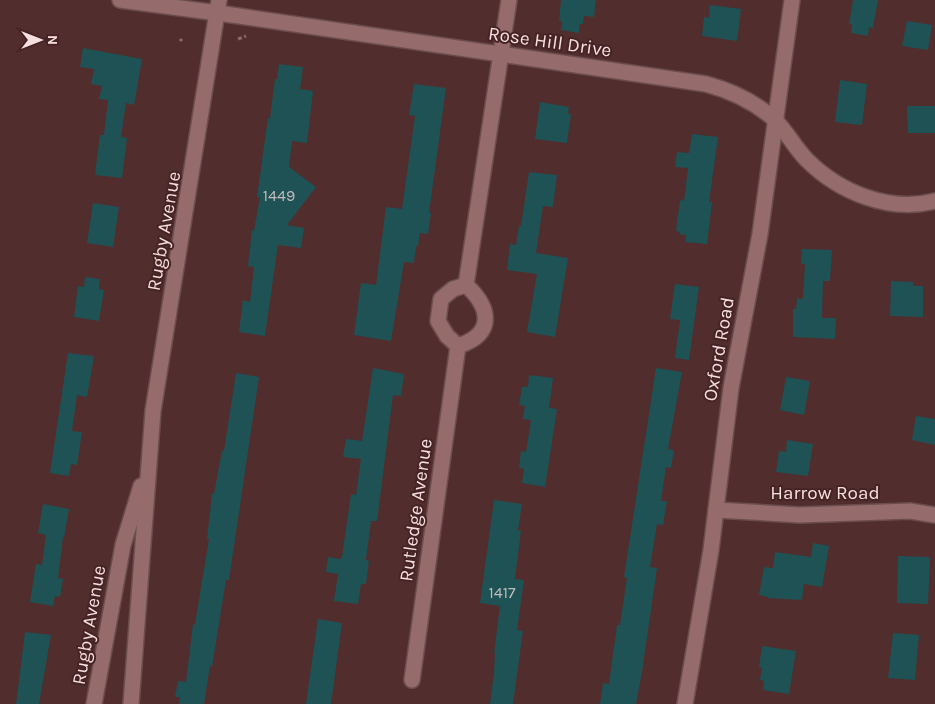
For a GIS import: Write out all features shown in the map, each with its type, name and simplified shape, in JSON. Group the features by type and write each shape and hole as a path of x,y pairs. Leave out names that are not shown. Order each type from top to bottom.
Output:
{"street":[{"name":"Rose Hill Drive","path":"120,0 219,7 502,55 706,84 730,90 752,101 775,120 806,159 826,176 848,190 873,200 899,204 925,204 935,201"},
{"path":"466,285 510,0"},
{"name":"Oxford Road","path":"685,704 711,550 731,388 760,234 792,0"},
{"name":"Rugby Avenue","path":"131,704 147,468 153,411 219,7"},
{"path":"466,285 478,296 486,312 483,329 469,342 458,346 446,336 438,321 441,300 453,289 466,285"},
{"name":"Rutledge Avenue","path":"412,680 458,346"},
{"name":"Rugby Avenue","path":"94,704 123,545 147,468"},
{"name":"Harrow Road","path":"716,510 800,514 910,511 935,515"}],"path":[{"path":"238,39 246,36"}],"building":[{"path":"561,0 596,0 594,17 584,16 583,24 580,24 579,33 561,30 562,21 559,21"},
{"path":"853,0 878,0 873,28 869,27 868,36 851,33 852,24 849,24"},
{"path":"710,5 741,9 737,41 702,36 704,17 709,18"},
{"path":"907,21 932,25 928,50 902,46"},
{"path":"83,48 142,59 134,105 126,103 121,137 127,138 122,178 95,175 100,135 104,135 108,100 99,99 102,86 91,84 94,69 80,67"},
{"path":"279,64 303,67 300,89 313,91 307,143 292,141 289,167 316,187 287,225 304,228 301,248 278,245 265,336 239,332 243,300 250,302 254,267 248,266 252,230 254,231 260,197 257,197 268,118 270,119 275,79 277,79"},
{"path":"840,80 867,84 862,125 835,122"},
{"path":"414,84 446,88 429,213 431,213 428,234 420,233 414,263 404,262 391,341 354,335 361,283 376,285 386,207 402,209 415,116 409,115"},
{"path":"540,102 569,107 568,114 571,114 567,143 535,139"},
{"path":"907,106 935,106 935,133 908,133"},
{"path":"692,134 718,137 709,202 712,202 707,244 686,242 686,235 679,234 680,232 676,231 680,200 684,201 688,168 675,167 677,152 689,153"},
{"path":"529,172 557,175 553,207 543,206 536,253 568,258 555,337 527,332 537,274 507,270 510,244 516,245 519,226 521,226"},
{"path":"93,203 119,207 113,247 87,243"},
{"path":"802,249 832,250 830,281 823,281 822,318 836,318 835,339 793,337 793,309 796,309 797,298 803,299 805,264 801,264"},
{"path":"85,277 100,279 99,289 104,290 99,321 74,317 78,286 84,287"},
{"path":"891,281 913,282 913,286 923,286 923,317 890,316"},
{"path":"675,284 699,287 689,360 675,358 680,320 670,319"},
{"path":"68,353 94,356 87,397 77,395 72,431 82,432 77,465 71,464 69,476 50,473"},
{"path":"373,368 404,374 401,396 393,395 377,521 371,521 366,560 369,561 366,584 361,584 358,604 334,601 338,574 326,572 328,557 340,559 342,557 351,494 356,495 361,459 343,457 346,439 362,441"},
{"path":"656,368 682,372 668,449 674,450 671,468 666,467 661,501 667,501 663,525 657,524 650,567 657,568 642,672 636,704 600,704 603,683 609,684 617,625 620,625 627,578 624,577"},
{"path":"236,373 259,377 229,580 226,580 204,704 179,704 180,697 175,697 178,681 186,682 193,624 195,624 209,539 207,539 212,494 214,494 222,451 224,451"},
{"path":"529,375 553,378 549,408 557,409 545,487 522,483 524,469 519,468 521,451 526,452 531,420 523,419 525,406 519,405 522,387 528,387"},
{"path":"786,377 810,381 804,415 780,410"},
{"path":"916,416 935,419 935,445 912,440"},
{"path":"787,440 813,444 808,476 776,472 779,451 786,452"},
{"path":"494,500 522,504 518,530 521,531 515,579 524,580 517,630 523,631 513,704 490,704 500,606 480,603"},
{"path":"43,504 69,509 63,537 58,578 63,579 60,597 55,596 53,606 30,602 36,564 42,565 46,535 38,533"},
{"path":"813,543 829,546 822,587 804,584 802,600 768,598 759,595 764,567 773,568 775,552 811,557"},
{"path":"898,556 930,557 928,604 897,603"},
{"path":"318,619 342,623 331,704 306,704"},
{"path":"25,632 51,635 39,704 16,704"},
{"path":"893,633 919,635 915,680 888,678"},
{"path":"762,646 796,651 789,694 763,690 764,681 760,680 762,668 759,667"}]}
